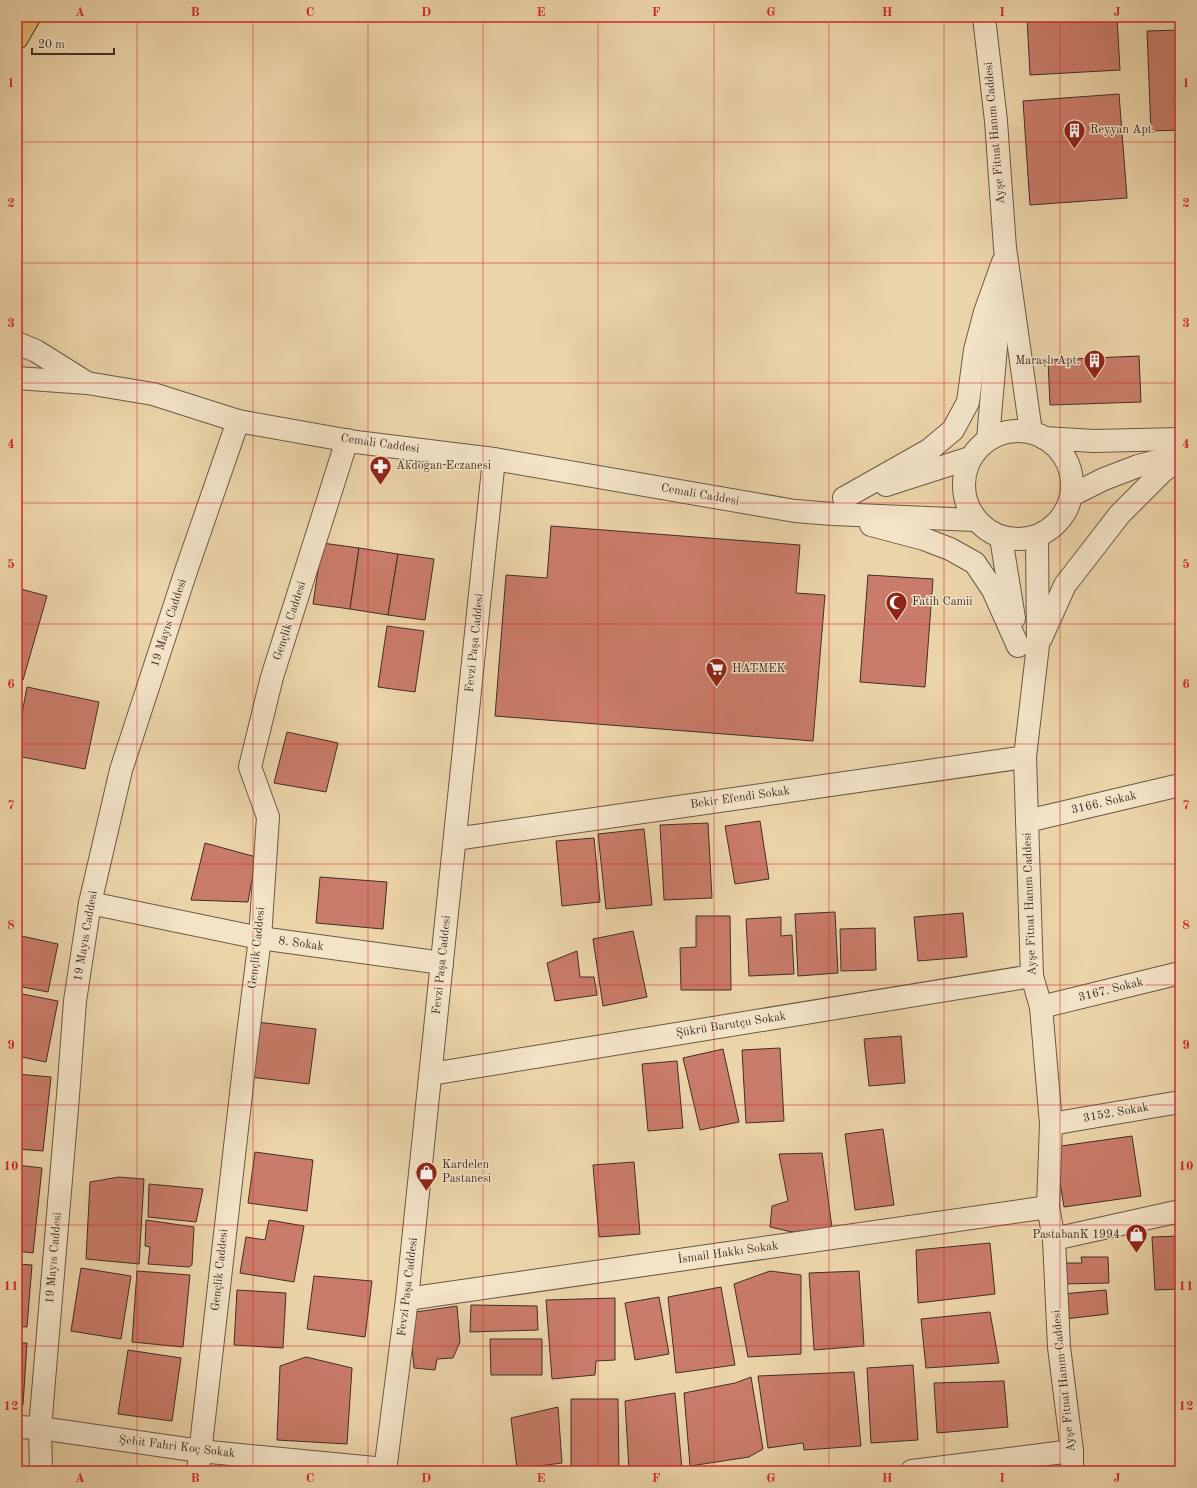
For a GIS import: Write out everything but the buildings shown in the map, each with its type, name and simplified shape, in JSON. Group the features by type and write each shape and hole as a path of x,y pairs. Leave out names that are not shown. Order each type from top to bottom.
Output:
{"main road":[{"path":"17,38 29,17"}],"street":[{"name":"Ayşe Fitnat Hanım Caddesi","path":"984,17 996,121 1004,255 1038,435"},
{"name":"Ayşe Fitnat Hanım Caddesi","path":"988,439 1004,255"},
{"path":"839,506 929,450 953,430 968,402 977,342 985,312 1004,255"},
{"name":"Cemali Caddesi","path":"17,330 27,347 87,382"},
{"name":"Cemali Caddesi","path":"17,378 87,382 153,394 238,420 347,440 494,459 795,511 839,506 975,520"},
{"name":"19 Mayıs Caddesi","path":"41,1471 40,1428 75,1001 90,903 122,770 180,589 238,420"},
{"path":"1038,435 1058,448 1068,462 1072,479 1072,495 1066,513 1053,527 1037,537 1026,540 1001,538 987,530 975,520 967,505 963,490 964,474 970,458 988,439 1002,433 1016,431 1094,441 1180,439"},
{"name":"Gençlik Caddesi","path":"199,1461 260,938 268,817 250,767 272,677 347,440"},
{"path":"839,506 950,549 976,563 1028,645 1065,585 1120,514 1180,456"},
{"path":"1072,495 1138,466 1180,456"},
{"name":"Cemali Caddesi","path":"839,506 970,458"},
{"name":"Fevzi Paşa Caddesi","path":"385,1470 407,1299 494,459"},
{"name":"Ayşe Fitnat Hanım Caddesi","path":"1037,537 1028,645 1022,666 1029,718 1025,757 1032,976 1042,1007 1051,1124 1048,1208 1054,1239 1058,1347 1072,1461"},
{"name":"Ayşe Fitnat Hanım Caddesi","path":"1001,538 1028,645"},
{"name":"Bekir Efendi Sokak","path":"455,840 1025,757"},
{"name":"3166. Sokak","path":"1027,821 1180,785"},
{"name":"8. Sokak","path":"90,903 260,938 442,963"},
{"name":"3167. Sokak","path":"1042,1007 1180,973"},
{"name":"Şükrü Barutçu Sokak","path":"430,1074 1032,976"},
{"name":"3152. Sokak","path":"1051,1124 1180,1102"},
{"name":"İsmail Hakkı Sokak","path":"407,1299 1048,1208"},
{"path":"1054,1239 1180,1211"},
{"name":"Şehit Fahri Koç Sokak","path":"17,1427 40,1428 199,1461 385,1470"},
{"path":"912,1471 1072,1461"}],"place":[{"name":"Reyyan Apt.","path":"1075,150"},
{"name":"Maraşlı Apt.","path":"1095,380"},
{"name":"Akdoğan Eczanesi","path":"381,486"},
{"name":"Fatih Camii","path":"897,622"},
{"name":"HATMEK","path":"716,688"},
{"name":"Kardelen Pastanesi","path":"426,1192"},
{"name":"PastabanK 1994","path":"1136,1254"}]}
